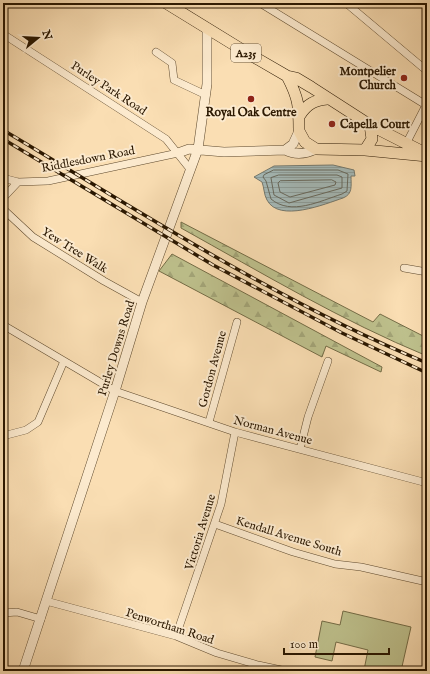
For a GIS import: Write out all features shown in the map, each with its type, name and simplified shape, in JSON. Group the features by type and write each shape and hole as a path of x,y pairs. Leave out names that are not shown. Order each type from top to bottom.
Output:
{"main road":[{"name":"A235","path":"166,3 287,76"},
{"path":"287,76 296,78 370,125 427,155"},
{"path":"287,76 296,94 300,115 299,131 305,142 316,150 365,150 427,155"},
{"path":"300,115 306,107 314,101 327,99"},
{"path":"365,150 369,146 372,139 370,125"}],"street":[{"path":"260,3 426,104 406,144"},
{"path":"346,3 427,71"},
{"name":"Purley Downs Road","path":"23,671 115,391 142,302 198,149 206,96 207,28"},
{"name":"Purley Park Road","path":"3,34 166,139 178,153"},
{"path":"156,52 172,63 174,80 206,96"},
{"path":"285,150 293,144 299,131"},
{"name":"Riddlesdown Road","path":"3,178 18,182 48,181 178,153 189,149 224,152 285,150 292,153 309,153 316,150"},
{"path":"178,153 190,169"},
{"path":"3,198 18,182"},
{"name":"Yew Tree Walk","path":"3,208 33,237 104,281 142,302"},
{"path":"404,268 427,272"},
{"name":"Gordon Avenue","path":"209,422 236,322"},
{"name":"Norman Avenue","path":"3,325 115,391 235,432 427,483"},
{"path":"3,436 26,430 38,422 64,361"},
{"path":"300,449 328,361"},
{"name":"Victoria Avenue","path":"176,636 215,524 227,480 235,432"},
{"name":"Kendall Avenue South","path":"215,524 293,552 335,564 360,567 427,582"},
{"name":"Penwortham Road","path":"46,601 176,636 217,653 258,665 286,671"},
{"path":"3,613 17,612 41,619"}],"green space":[{"path":"181,222 373,322 380,314 427,338 427,356 364,328 302,296 181,228"},
{"path":"172,254 382,367 381,372 326,346 322,357 159,271"},
{"path":"343,611 411,627 401,671 364,670 368,650 336,642 332,661 315,657 322,621 340,625"}],"water":[{"path":"333,165 354,170 355,176 351,176 350,192 343,198 303,210 281,210 273,207 266,198 262,182 254,177 274,166"}],"railway":[{"path":"3,130 263,284 371,339 427,363"},
{"path":"3,139 213,265 342,333 427,373"}],"place":[{"name":"Montpelier Church","path":"404,78"},
{"name":"Royal Oak Centre","path":"251,99"},
{"name":"Capella Court","path":"332,124"}]}
